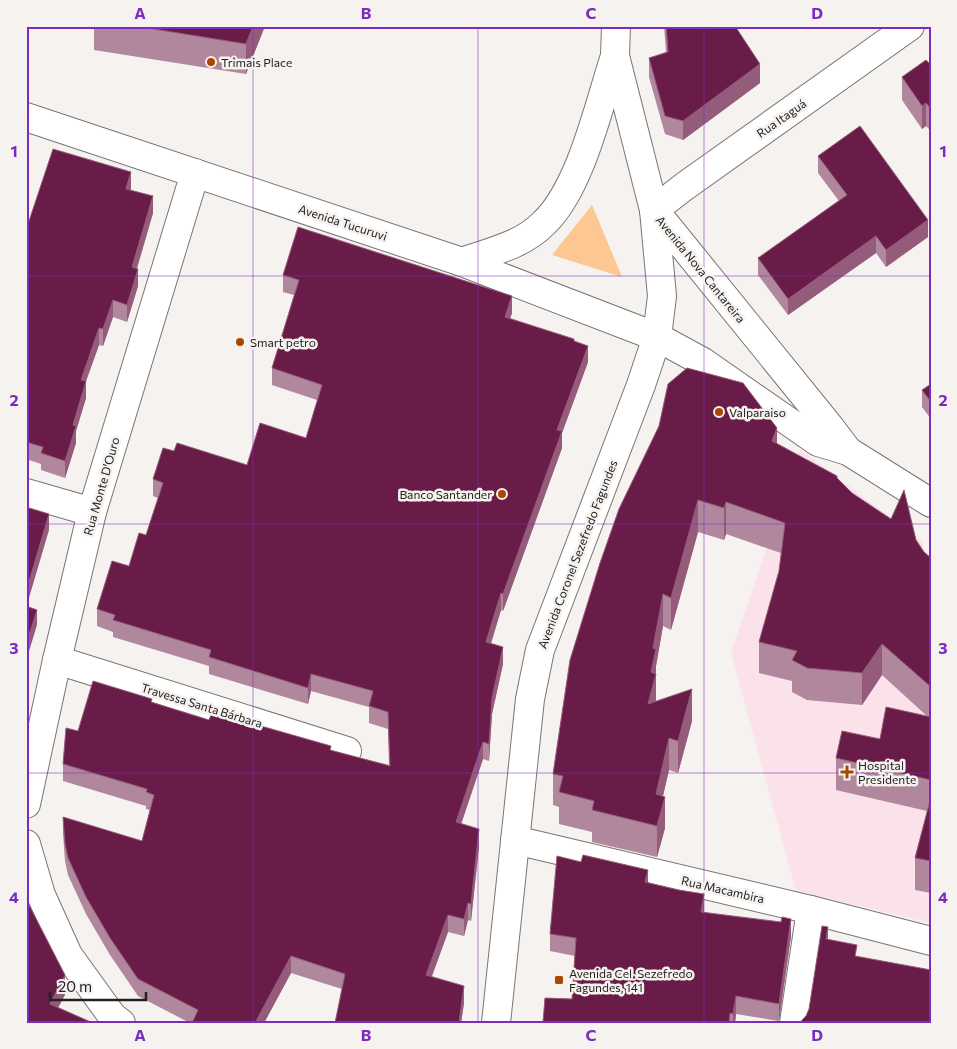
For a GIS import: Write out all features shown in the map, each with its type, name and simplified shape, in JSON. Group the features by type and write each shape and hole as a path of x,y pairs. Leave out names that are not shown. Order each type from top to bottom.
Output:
{"main road":[{"name":"Avenida Nova Cantareira","path":"616,26 615,56 654,210 848,451"},
{"name":"Rua Itaguá","path":"654,210 910,26"},
{"path":"462,262 517,243 544,224 558,206 580,164 615,56"},
{"name":"Avenida Tucuruvi","path":"26,117 462,262 657,337"},
{"name":"Rua Monte D'Ouro","path":"26,804 57,660 92,512 195,173"},
{"name":"Avenida Coronel Sezefredo Fagundes","path":"496,1023 530,700 540,650 641,385 657,337 662,296 654,210"},
{"name":"Avenida Nova Cantareira","path":"657,337 703,362 818,442 848,451 931,503"},
{"path":"26,493 92,512"},
{"name":"Travessa Santa Bárbara","path":"57,660 347,751"},
{"name":"Rua Macambira","path":"515,840 811,910 931,941"},
{"path":"26,844 41,894 68,956 112,1016 121,1023"},
{"path":"794,1023 811,910"}],"shaded area":[{"path":"592,205 622,277 552,255"},
{"name":"Hospital Presidente","path":"800,449 921,541 931,567 931,923 796,891 731,653"}],"building":[{"path":"135,26 253,26 246,44"},
{"path":"666,26 735,26 760,64 683,121 665,116 649,58 668,52"},
{"path":"926,60 931,65 931,109 926,103 922,106 902,77"},
{"path":"860,126 928,220 886,250 876,236 788,299 758,258 847,195 818,156"},
{"path":"53,149 131,172 126,189 153,196 132,267 138,269 127,305 113,300 103,329 99,328 81,380 86,381 73,425 76,426 65,461 41,453 43,447 26,442 26,230"},
{"path":"298,227 512,296 505,317 574,339 574,341 588,346 557,430 562,431 503,594 501,593 486,642 503,647 492,698 489,744 483,742 456,822 479,829 471,904 468,903 464,919 448,915 426,975 464,986 459,1023 335,1023 345,974 291,956 255,1023 192,1023 198,1010 138,979 110,938 86,897 68,858 65,844 63,817 142,841 154,795 146,792 147,789 63,764 66,728 78,731 93,681 152,699 151,702 209,720 212,712 331,746 330,750 390,766 388,712 369,706 373,691 311,674 308,688 209,657 211,650 113,620 115,615 97,609 112,561 129,566 139,533 146,535 163,483 153,479 163,448 174,451 177,443 247,465 260,423 306,438 322,385 272,368 299,280 283,275"},
{"path":"687,368 743,383 777,428 772,441 837,476 852,493 891,519 904,490 916,540 924,552 931,558 931,687 882,644 862,673 807,668 792,660 797,651 759,642 779,571 785,523 726,502 724,508 698,500 671,598 663,594 653,648 656,649 651,672 656,674 648,704 692,689 678,741 669,738 656,794 665,797 657,826 592,810 594,801 559,792 563,776 553,774 570,660 600,563 619,509 659,426 668,384"},
{"path":"931,384 931,402 922,390"},
{"path":"26,507 49,514 26,592"},
{"path":"26,606 37,610 26,645"},
{"path":"886,707 931,717 931,780 836,758 842,731 880,739"},
{"path":"931,797 931,861 915,858"},
{"path":"583,855 648,870 645,882 704,894 701,912 781,922 782,917 791,919 779,1004 736,996 733,1014 730,1013 729,1023 543,1022 545,998 572,999 576,938 550,934 557,856 581,862"},
{"path":"26,899 65,975 50,1004 93,1023 26,1023"},
{"path":"822,926 828,927 826,939 857,945 855,956 931,970 931,1023 801,1023 809,1009"}],"place":[{"name":"Trimais Place","path":"211,62"},
{"name":"Smart petro","path":"240,342"},
{"name":"Valparaiso","path":"719,412"},
{"name":"Banco Santander","path":"502,494"},
{"name":"Hospital Presidente","path":"847,772"},
{"name":"Avenida Cel. Sezefredo Fagundes, 141","path":"559,980"}]}
